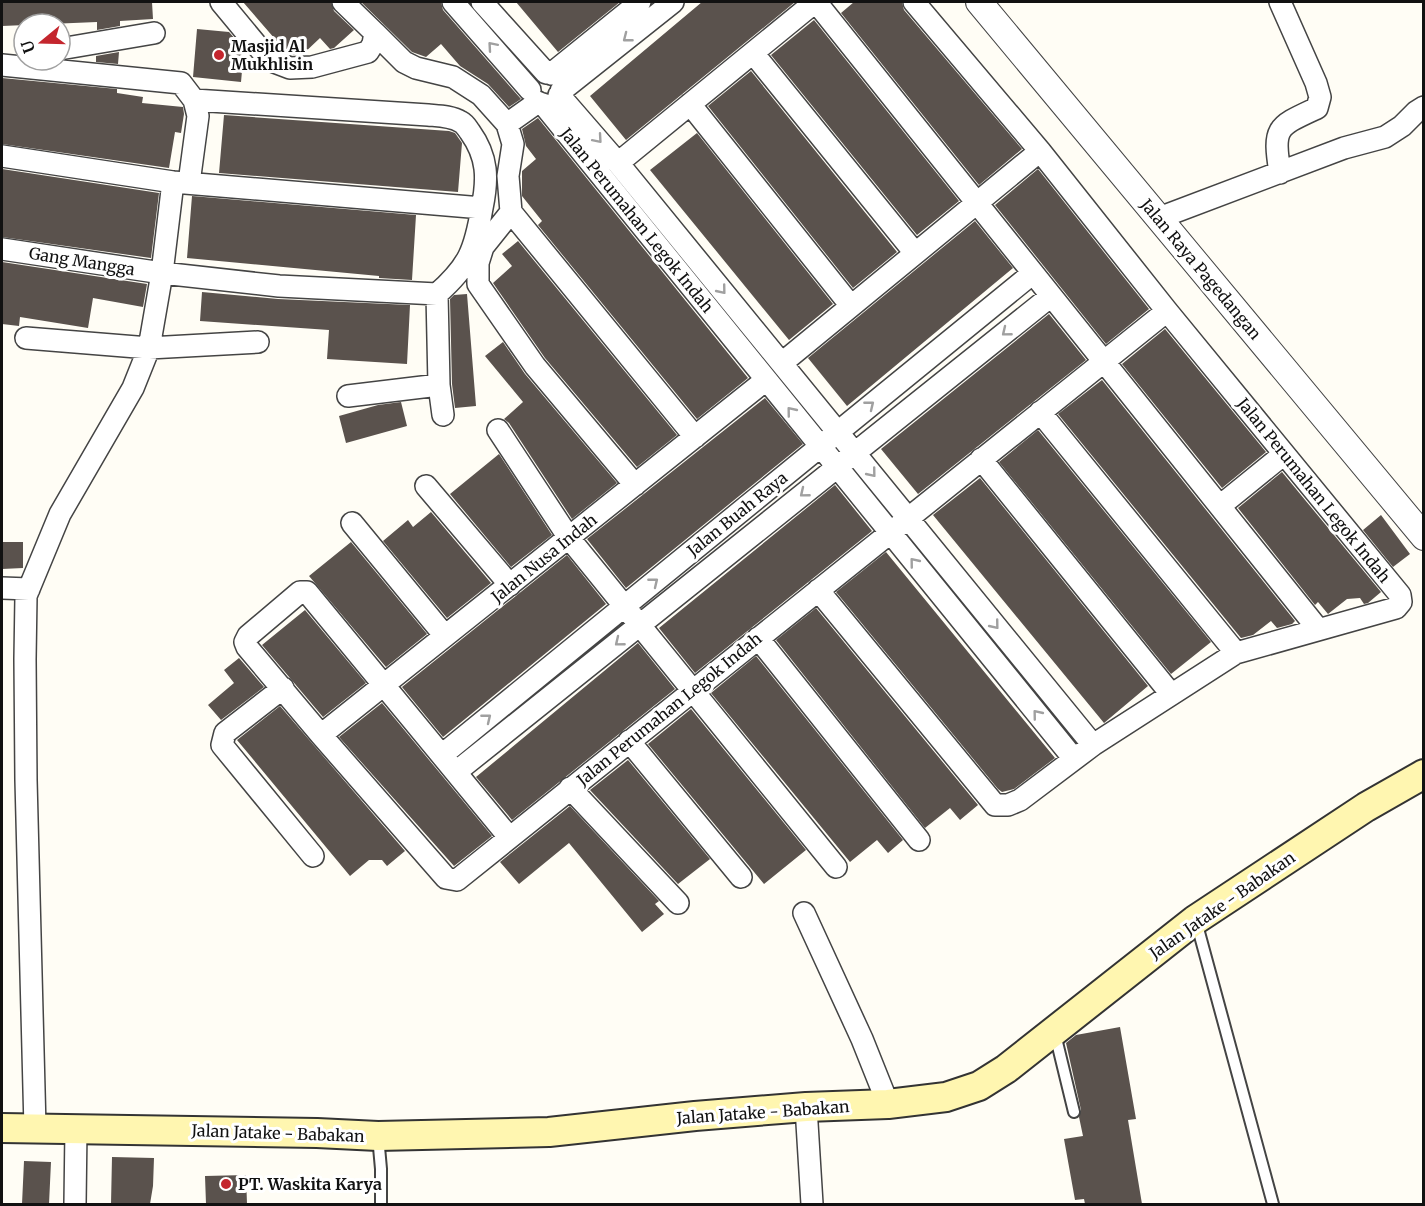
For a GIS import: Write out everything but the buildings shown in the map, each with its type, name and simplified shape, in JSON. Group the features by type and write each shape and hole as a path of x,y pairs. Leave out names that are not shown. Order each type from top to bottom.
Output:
{"main road":[{"name":"Jalan Jatake - Babakan","path":"2,1128 378,1136 549,1132 695,1116 806,1107 888,1104 946,1097 979,1086 1006,1069 1196,920 1366,807 1424,774"}],"street":[{"path":"221,2 269,60 290,68 312,67 368,52 374,44 375,33"},
{"path":"343,2 404,62 416,68 453,77 481,95 507,124 513,144 508,176 511,212 695,437"},
{"name":"Jalan Perumahan Legok Indah","path":"453,2 547,90 618,163 1093,745"},
{"path":"507,124 547,90 640,2"},
{"path":"547,90 673,2"},
{"name":"Jalan Perumahan Legok Indah","path":"618,163 816,2 1318,629"},
{"name":"Jalan Perumahan Legok Indah","path":"818,590 995,805 1008,805 1020,800 1093,745 1236,652 1396,608 1401,603 1400,595 1167,311 1041,151 914,2"},
{"name":"Jalan Raya Pagedangan","path":"978,2 1424,537"},
{"path":"1280,2 1316,83 1320,98 1317,108 1288,121 1278,132 1276,147 1280,173"},
{"name":"Jalan Perumahan Legok Indah","path":"490,4 547,90 766,380 1074,759"},
{"path":"72,47 154,33"},
{"path":"753,53 915,253"},
{"path":"2,63 181,83 194,100 198,116 181,182 149,348 133,388 60,514 26,596 25,659 35,1128"},
{"path":"194,100 417,114 455,119 463,123 475,139 484,157 484,197 478,234 469,258 456,277 437,294 439,385 443,416"},
{"path":"690,104 851,306"},
{"path":"1159,218 1344,148 1385,137 1424,107"},
{"path":"782,363 1041,151"},
{"path":"2,156 181,182 482,208"},
{"path":"511,212 483,247 477,263 478,284 535,366 635,485"},
{"name":"Gang Mangga","path":"2,249 162,273 279,286 437,294"},
{"name":"Jalan Buah Raya","path":"442,755 1033,273"},
{"name":"Jalan Buah Raya","path":"456,772 1051,296"},
{"name":"Jalan Perumahan Legok Indah","path":"321,735 446,878 454,880 461,878 628,741 1167,311"},
{"path":"26,338 149,348 258,342"},
{"name":"Jalan Nusa Indah","path":"321,735 766,380"},
{"path":"348,396 439,385"},
{"path":"1040,412 1236,652"},
{"path":"498,429 569,538 836,867"},
{"path":"1220,506 1284,454"},
{"path":"981,459 1172,694"},
{"path":"426,486 510,585"},
{"path":"352,523 446,636"},
{"path":"2,588 29,589"},
{"path":"321,735 245,642 248,636 304,591 509,837"},
{"path":"758,638 919,840"},
{"path":"283,688 225,733 222,745 313,856"},
{"path":"628,741 741,877"},
{"path":"570,788 678,903"},
{"path":"804,913 862,1039 888,1104"},
{"path":"806,1107 812,1204"},
{"path":"75,1204 76,1129"}],"lane":[{"path":"1196,920 1274,1204"},
{"path":"1054,1031 1074,1112"},
{"path":"378,1136 381,1204"}],"place":[{"name":"Masjid Al Mukhlisin","path":"219,55"},
{"name":"PT. Waskita Karya","path":"226,1184"}]}
